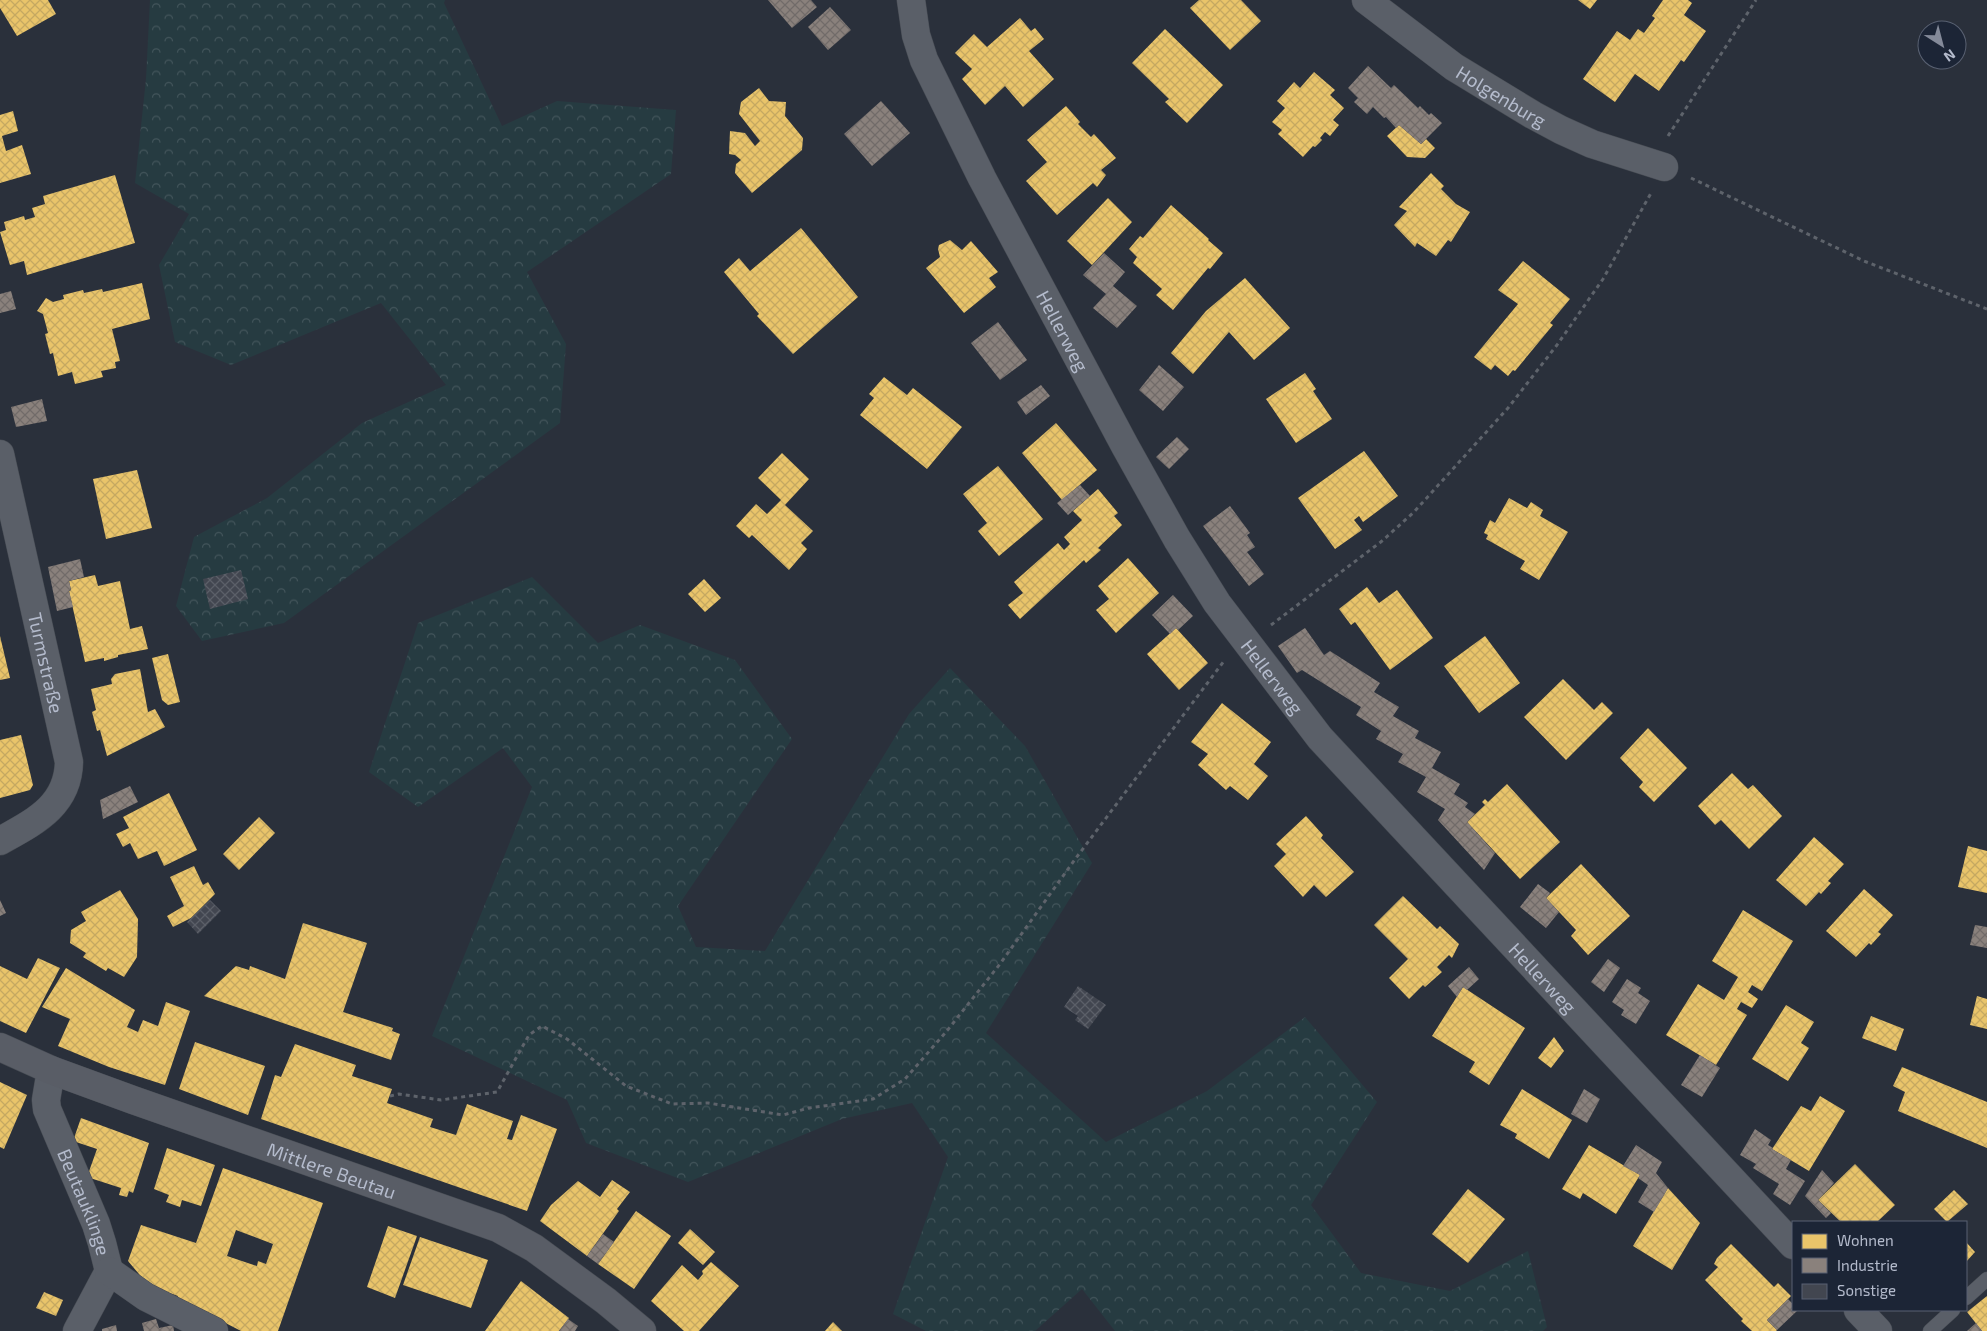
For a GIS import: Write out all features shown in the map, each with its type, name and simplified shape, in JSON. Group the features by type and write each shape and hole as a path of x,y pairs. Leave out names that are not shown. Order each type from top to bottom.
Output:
{"main road":[{"name":"Mittlere Beutau","path":"0,1046 52,1070 243,1140 498,1228 534,1248 606,1301 642,1331"}],"street":[{"name":"Hellerweg","path":"911,0 916,35 924,60 982,178 1124,446 1176,540 1217,603 1320,738 1792,1244"},
{"name":"Holgenburg","path":"1366,0 1460,71 1533,115 1560,130 1592,144 1658,165"},
{"name":"Turmstraße","path":"0,454 69,762 66,786 50,808 38,819 0,841"},
{"name":"Beutauklinge","path":"52,1070 46,1100 47,1108 96,1224 108,1271 77,1331"},
{"path":"108,1271 146,1297 214,1331"},
{"path":"1859,1311 1878,1331"}],"lane":[{"path":"1967,1297 1987,1278"},
{"path":"1930,1331 1952,1311"}],"path":[{"path":"390,1096 399,1094 441,1100 497,1092 530,1035 542,1026 567,1039 626,1086 672,1104 708,1103 782,1115 809,1108 873,1098 905,1079 946,1032 1000,964 1221,664 1246,642 1357,560 1414,512 1508,408 1557,345 1603,279 1640,216 1669,134 1756,0"},
{"path":"1658,165 1856,257 1987,309"}],"green space":[{"path":"150,0 445,0 444,3 502,126 557,101 676,110 671,174 527,272 566,344 560,423 284,623 202,641 176,606 194,537 267,498 362,423 446,385 381,303 231,365 175,342 159,265 189,214 135,183 146,79"},
{"path":"532,577 598,643 640,625 735,660 792,739 678,906 696,947 765,951 909,714 950,668 1025,746 1092,863 986,1033 1106,1142 1207,1091 1305,1017 1377,1102 1311,1205 1361,1273 1450,1291 1528,1251 1547,1327 1543,1331 1115,1331 1082,1289 1035,1331 926,1331 893,1314 948,1157 912,1103 842,1119 688,1182 586,1143 567,1100 432,1036 532,787 503,748 418,807 369,772 418,623"}],"building: Wohnen":[{"path":"0,0 48,0 56,14 17,36 0,8"},
{"path":"1199,0 1241,0 1261,21 1230,50 1190,8"},
{"path":"1578,0 1597,0 1590,9"},
{"path":"1663,0 1688,0 1692,3 1684,15 1706,31 1684,62 1681,60 1659,91 1635,74 1615,102 1583,79 1617,31 1630,40 1638,29 1644,33 1655,18 1652,16"},
{"path":"1020,18 1031,31 1035,28 1044,39 1029,51 1054,79 1023,107 1005,86 985,105 962,79 972,69 955,53 974,34 987,47"},
{"path":"1165,29 1223,85 1187,123 1165,102 1169,99 1132,63"},
{"path":"1314,72 1335,90 1330,95 1344,108 1333,120 1339,125 1330,136 1325,132 1320,138 1322,140 1315,147 1313,146 1303,157 1278,134 1282,130 1272,122 1285,108 1277,101 1294,82 1300,88"},
{"path":"759,88 769,101 786,102 785,116 803,138 802,150 752,193 735,173 736,164 741,160 735,155 729,154 730,131 745,133 755,146 760,141 739,114 741,102"},
{"path":"1066,106 1080,122 1078,124 1091,137 1094,134 1116,158 1101,170 1106,175 1097,187 1093,183 1057,215 1026,181 1047,162 1027,140"},
{"path":"13,111 18,131 2,136 6,151 22,145 31,174 0,183 0,115"},
{"path":"1399,125 1421,144 1426,139 1435,148 1425,158 1407,157 1387,136"},
{"path":"1431,173 1444,186 1441,189 1456,204 1470,212 1451,242 1448,240 1436,256 1417,243 1415,247 1394,225 1407,211 1399,207"},
{"path":"115,175 135,243 27,275 24,261 10,265 0,232 6,230 4,222 24,216 25,220 35,217 32,208 45,204 43,196"},
{"path":"1108,198 1132,222 1092,265 1067,241"},
{"path":"1171,205 1223,253 1173,310 1156,295 1162,289 1133,263 1137,257 1129,249 1140,236 1143,238"},
{"path":"801,228 858,297 793,354 757,316 759,314 724,272 739,258 750,271"},
{"path":"950,240 962,250 971,241 998,272 989,278 996,287 964,313 926,268 940,257 939,245"},
{"path":"1523,261 1570,299 1550,323 1553,325 1515,371 1513,370 1508,376 1495,365 1491,370 1474,357 1518,304 1498,290"},
{"path":"1245,278 1290,328 1254,360 1229,332 1193,374 1171,353 1206,311"},
{"path":"142,283 150,319 112,329 120,361 115,362 116,368 101,371 103,377 75,384 72,372 58,376 53,353 50,354 45,334 48,333 43,314 37,311 46,298 53,302 64,299 63,295 83,290 84,293 102,289 103,292"},
{"path":"1305,373 1316,389 1313,391 1332,419 1296,443 1266,399"},
{"path":"884,377 907,395 913,388 962,427 927,469 860,415 874,398 869,394"},
{"path":"1056,423 1097,470 1062,500 1022,453"},
{"path":"1364,451 1398,496 1363,522 1359,516 1354,520 1362,530 1335,549 1298,498"},
{"path":"782,453 809,479 785,505 813,531 801,543 807,549 789,570 752,535 749,538 736,526 756,504 767,514 781,500 758,478"},
{"path":"998,466 1043,519 999,556 978,531 987,523 963,494"},
{"path":"137,470 152,528 106,539 93,479"},
{"path":"1098,489 1118,513 1114,516 1122,525 1098,548 1101,550 1086,563 1084,560 1020,619 1008,605 1023,593 1014,582 1058,543 1064,550 1070,544 1064,537 1082,520 1073,511"},
{"path":"1509,498 1527,508 1531,502 1543,510 1540,516 1568,532 1539,580 1520,569 1525,561 1486,539 1488,535 1484,533 1490,520 1495,523"},
{"path":"1128,558 1159,593 1116,633 1096,610 1109,599 1098,586"},
{"path":"95,575 98,586 120,581 130,629 142,626 148,649 118,655 118,657 104,661 104,658 85,662 69,591 71,590 69,581"},
{"path":"704,579 721,598 705,612 688,594"},
{"path":"1367,587 1379,603 1397,590 1433,638 1390,670 1355,622 1351,625 1339,609"},
{"path":"1176,628 1208,663 1179,690 1147,654"},
{"path":"0,636 10,678 0,680"},
{"path":"1485,636 1520,683 1479,713 1444,666"},
{"path":"168,654 180,702 168,705 162,700 152,658"},
{"path":"140,669 148,712 155,709 165,727 107,756 100,730 97,731 92,712 96,710 91,689 112,684 111,679 115,674"},
{"path":"1563,679 1594,710 1602,702 1613,713 1566,760 1524,717"},
{"path":"1222,703 1271,742 1254,764 1268,776 1248,800 1230,786 1226,790 1198,765 1208,754 1191,742"},
{"path":"1648,728 1687,768 1654,802 1639,787 1643,782 1620,758"},
{"path":"21,735 33,785 30,790 0,798 0,740"},
{"path":"1732,773 1748,789 1753,785 1782,816 1749,849 1721,820 1715,825 1698,806"},
{"path":"1507,784 1560,842 1520,879 1467,822 1485,805 1482,802 1485,799 1488,802"},
{"path":"169,793 197,850 164,866 157,851 138,859 130,843 123,847 116,834 129,828 123,817"},
{"path":"1306,816 1323,835 1321,838 1354,872 1326,897 1314,885 1303,897 1274,866 1286,854 1276,844"},
{"path":"259,817 275,833 239,870 223,854"},
{"path":"1814,837 1844,864 1828,881 1831,883 1821,894 1819,892 1806,906 1776,880"},
{"path":"1968,846 1987,851 1987,893 1958,887"},
{"path":"1581,864 1630,916 1588,955 1571,936 1576,930 1546,898"},
{"path":"194,866 203,885 208,882 215,894 191,918 173,927 167,916 184,906 170,877"},
{"path":"1864,889 1893,915 1878,932 1881,934 1871,945 1869,943 1856,957 1826,931"},
{"path":"120,890 138,919 137,957 124,977 108,968 106,971 83,957 86,953 70,943 71,930 86,921 81,912"},
{"path":"1403,896 1437,929 1440,926 1459,944 1452,958 1449,955 1437,967 1442,972 1425,987 1423,985 1409,999 1389,978 1408,959 1374,925"},
{"path":"1743,910 1793,941 1762,991 1752,985 1748,992 1758,999 1752,1008 1741,1002 1737,1009 1747,1015 1716,1065 1666,1035 1698,984 1724,1000 1738,977 1712,961"},
{"path":"303,923 367,943 343,1012 393,1028 392,1031 400,1034 391,1060 204,996 236,966 249,970 250,966 285,979"},
{"path":"38,958 60,968 26,1033 0,1021 0,966 27,979"},
{"path":"66,968 135,1010 127,1027 138,1032 143,1020 158,1026 166,1002 190,1011 165,1085 109,1067 58,1046 70,1019 42,1007"},
{"path":"1463,987 1525,1028 1489,1085 1469,1072 1475,1062 1432,1036"},
{"path":"1977,996 1987,999 1987,1029 1970,1025"},
{"path":"1786,1005 1814,1022 1801,1043 1809,1048 1788,1081 1752,1059"},
{"path":"1871,1016 1904,1029 1896,1051 1862,1038"},
{"path":"1554,1037 1564,1051 1551,1068 1538,1058"},
{"path":"195,1042 265,1066 248,1115 179,1089"},
{"path":"295,1044 356,1065 352,1076 392,1089 387,1103 433,1119 430,1127 456,1135 467,1104 513,1121 507,1139 512,1140 521,1115 557,1129 527,1211 261,1119 275,1075 281,1077"},
{"path":"1902,1067 1987,1102 1987,1148 1898,1111 1905,1092 1893,1086"},
{"path":"0,1082 27,1095 4,1149 0,1147"},
{"path":"1522,1089 1572,1120 1549,1159 1515,1138 1517,1134 1500,1125"},
{"path":"1820,1096 1845,1111 1809,1171 1772,1149 1801,1106 1811,1111"},
{"path":"81,1118 149,1143 133,1193 129,1191 127,1197 119,1195 121,1188 87,1177 97,1149 73,1141"},
{"path":"1589,1145 1640,1175 1616,1214 1583,1193 1580,1199 1562,1189"},
{"path":"167,1148 215,1165 201,1206 182,1200 180,1207 166,1202 169,1195 154,1189"},
{"path":"1855,1164 1895,1205 1878,1221 1840,1221 1818,1200"},
{"path":"223,1168 323,1203 278,1331 241,1331 177,1298 178,1296 157,1289 157,1287 144,1280 128,1261 141,1225 196,1243","holes":["236,1230 273,1244 266,1264 258,1261 257,1266 227,1256"]},
{"path":"612,1180 630,1192 587,1256 540,1221 551,1205 578,1181 600,1197"},
{"path":"1668,1188 1700,1223 1672,1270 1633,1246"},
{"path":"1468,1189 1505,1219 1468,1263 1432,1234"},
{"path":"1954,1190 1968,1204 1948,1221 1934,1209"},
{"path":"636,1211 671,1236 634,1289 598,1264"},
{"path":"388,1226 417,1236 395,1298 367,1287"},
{"path":"690,1229 715,1252 703,1265 678,1243"},
{"path":"420,1237 488,1260 471,1308 403,1285"},
{"path":"1967,1243 1975,1252 1967,1261"},
{"path":"1731,1244 1774,1287 1778,1283 1791,1296 1767,1320 1776,1331 1752,1331 1741,1321 1743,1319 1705,1280 1718,1267 1714,1264 1717,1258"},
{"path":"711,1262 739,1286 699,1331 684,1331 651,1301 682,1265 698,1280 703,1274 702,1271"},
{"path":"521,1281 569,1318 559,1331 485,1331"},
{"path":"44,1292 63,1300 56,1316 36,1308"},
{"path":"1987,1296 1987,1331 1982,1331 1967,1312"},
{"path":"833,1322 842,1331 825,1331"}],"building: Industrie":[{"path":"768,0 811,0 817,7 792,28"},
{"path":"830,7 851,30 828,50 808,27"},
{"path":"1368,66 1391,88 1394,85 1418,108 1420,106 1429,115 1431,113 1442,123 1421,144 1399,125 1396,128 1373,107 1367,114 1354,102 1358,98 1348,88"},
{"path":"881,101 910,133 872,166 844,134"},
{"path":"1104,253 1125,272 1113,286 1137,306 1117,328 1093,308 1106,294 1083,275"},
{"path":"11,291 16,309 0,313 0,294"},
{"path":"998,322 1027,360 1000,380 971,343"},
{"path":"1159,365 1184,387 1163,411 1139,390"},
{"path":"1041,385 1050,396 1026,415 1017,402"},
{"path":"42,399 47,421 16,427 11,407"},
{"path":"1177,437 1189,449 1169,469 1156,457"},
{"path":"1080,485 1090,496 1068,515 1057,503"},
{"path":"1230,506 1250,533 1247,535 1255,547 1247,552 1264,574 1249,586 1203,526"},
{"path":"80,559 84,577 69,581 71,590 69,591 73,607 57,611 48,567"},
{"path":"1173,595 1193,616 1178,630 1176,628 1170,634 1152,615"},
{"path":"1305,628 1324,655 1330,651 1380,683 1374,692 1399,707 1393,716 1419,731 1415,738 1441,752 1432,768 1460,784 1454,794 1468,803 1465,807 1475,814 1467,822 1495,853 1484,870 1438,820 1445,809 1417,792 1426,777 1398,762 1403,754 1376,739 1381,731 1356,715 1361,707 1302,670 1297,673 1278,646"},
{"path":"130,786 138,802 103,819 100,800"},
{"path":"1538,884 1550,893 1546,898 1559,912 1546,928 1520,907"},
{"path":"0,900 6,913 0,916"},
{"path":"1975,925 1987,927 1987,948 1970,945"},
{"path":"1608,959 1620,968 1604,992 1591,982"},
{"path":"1469,967 1479,979 1467,990 1463,987 1457,997 1448,986"},
{"path":"1627,979 1641,988 1638,993 1650,1001 1636,1024 1621,1015 1624,1010 1612,1002"},
{"path":"1700,1055 1720,1068 1702,1097 1681,1085"},
{"path":"1584,1089 1600,1099 1587,1123 1571,1114"},
{"path":"1755,1129 1771,1140 1768,1145 1772,1149 1791,1160 1786,1169 1805,1181 1790,1205 1773,1194 1779,1184 1753,1168 1756,1164 1740,1155"},
{"path":"1636,1145 1662,1162 1656,1173 1668,1188 1654,1212 1638,1202 1648,1185 1638,1178 1640,1175 1623,1166"},
{"path":"1822,1170 1834,1183 1818,1200 1831,1213 1826,1218 1805,1196"},
{"path":"603,1234 614,1242 598,1264 587,1256"},
{"path":"1788,1299 1792,1303 1792,1311 1797,1311 1777,1330 1767,1320"},
{"path":"156,1319 159,1328 173,1325 174,1331 144,1331 142,1323"},
{"path":"568,1319 578,1326 575,1331 559,1331"},
{"path":"1976,1323 1982,1331 1967,1331"},
{"path":"116,1325 117,1331 102,1331 102,1329"}],"building: Sonstige":[{"path":"241,570 248,599 210,609 203,579"},
{"path":"210,900 221,911 198,934 187,922"},
{"path":"1078,986 1106,1005 1088,1029 1075,1020 1078,1016 1064,1007"}]}
